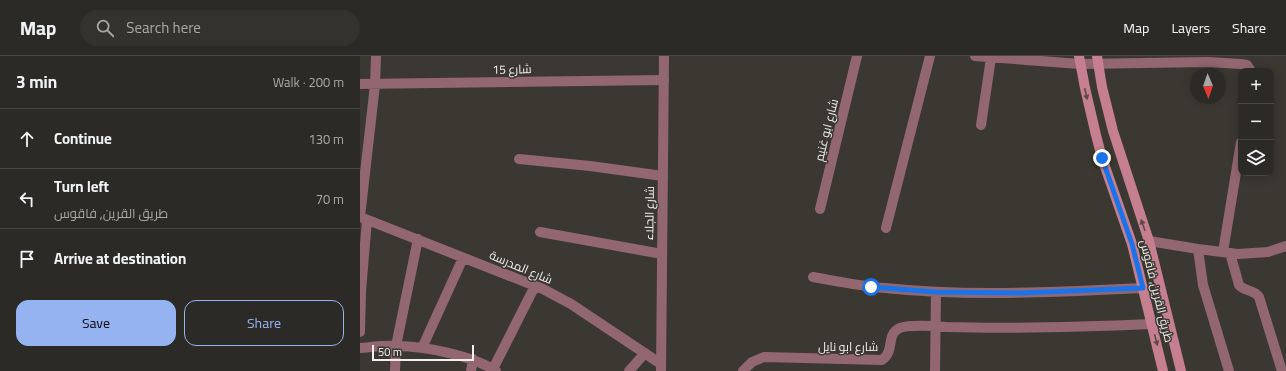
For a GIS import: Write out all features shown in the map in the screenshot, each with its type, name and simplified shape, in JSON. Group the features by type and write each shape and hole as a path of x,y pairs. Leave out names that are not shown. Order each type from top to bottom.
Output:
{"main road":[{"name":"طريق القرين, فاقوس","path":"1080,60 1102,158 1132,244 1163,371"},
{"name":"طريق القرين, فاقوس","path":"1097,60 1113,131 1149,240 1181,371"}],"street":[{"path":"360,332 363,218 375,85 376,56"},
{"name":"شارع الجلاء","path":"661,368 664,56"},
{"name":"شارع ابو غنيم","path":"820,209 857,56"},
{"path":"886,228 930,56"},
{"path":"975,56 998,58 1208,62 1241,64 1247,65 1249,68"},
{"path":"982,125 998,58"},
{"name":"شارع 15","path":"360,84 664,80"},
{"path":"519,159 590,166 663,176"},
{"path":"1238,166 1227,252 1239,286 1244,289 1254,291 1259,297 1282,371"},
{"name":"شارع المدرسة","path":"363,218 535,286 571,304 645,353 661,368"},
{"path":"540,232 662,254"},
{"path":"395,371 396,346 418,239"},
{"path":"1149,240 1198,249 1253,254 1268,252 1286,246"},
{"path":"1198,249 1204,285 1229,371"},
{"path":"422,348 463,258"},
{"path":"812,277 883,288 936,292 1020,293 1143,288"},
{"path":"360,348 396,346 422,348 473,359 494,370 535,286"},
{"path":"935,371 936,292"},
{"name":"شارع ابو نايل","path":"744,371 752,362 764,357 882,360 890,351 891,336 902,327 936,326 1002,328 1152,324"},
{"path":"629,371 645,353"},
{"path":"471,371 473,359"}],"route":[{"path":"871,287 936,292 1020,293 1143,288 1132,244 1102,158"}]}
